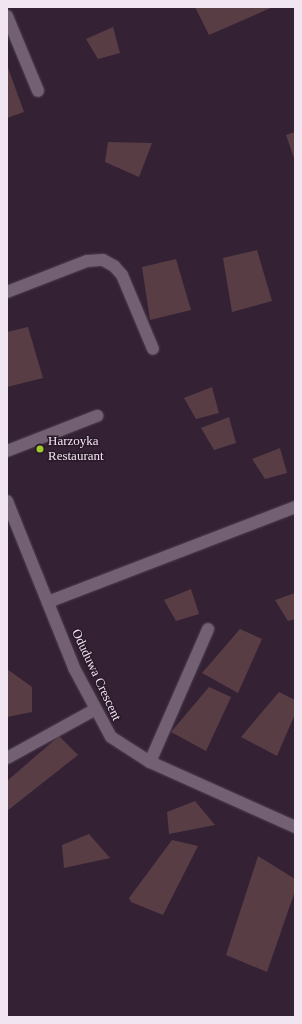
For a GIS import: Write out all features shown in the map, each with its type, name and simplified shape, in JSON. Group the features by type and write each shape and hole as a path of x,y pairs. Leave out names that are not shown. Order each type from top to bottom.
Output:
{"street":[{"path":"7,16 38,91"},
{"path":"7,292 87,261 103,260 122,275 153,349"},
{"path":"7,451 97,416"},
{"name":"Oduduwa Crescent","path":"7,502 94,710 111,737 150,762 294,824"},
{"path":"48,602 295,507"},
{"path":"150,762 208,628"},
{"path":"7,758 94,710"}],"building":[{"path":"195,7 273,7 209,35"},
{"path":"113,27 120,53 98,59 86,39"},
{"path":"7,65 24,112 7,118"},
{"path":"295,132 295,161 286,135"},
{"path":"108,142 152,143 139,177 105,162"},
{"path":"257,250 272,301 232,312 223,258"},
{"path":"176,259 191,310 150,320 142,267"},
{"path":"28,327 43,378 7,387 7,332"},
{"path":"212,387 219,413 196,419 184,398"},
{"path":"229,417 236,443 214,450 201,428"},
{"path":"280,448 287,473 265,479 252,459"},
{"path":"191,589 199,614 176,621 164,600"},
{"path":"295,593 295,619 288,621 275,600"},
{"path":"240,629 262,639 238,693 202,673"},
{"path":"7,669 32,687 32,712 7,717"},
{"path":"209,687 231,697 206,751 171,732"},
{"path":"279,692 295,700 295,714 277,756 241,737"},
{"path":"59,736 78,755 7,811 7,781"},
{"path":"195,801 215,825 169,834 167,812"},
{"path":"89,834 110,858 64,868 62,845"},
{"path":"172,840 198,846 163,915 131,902 129,898"},
{"path":"258,856 295,879 295,891 267,972 226,955"}],"place":[{"name":"Harzoyka Restaurant","path":"40,449"}]}
